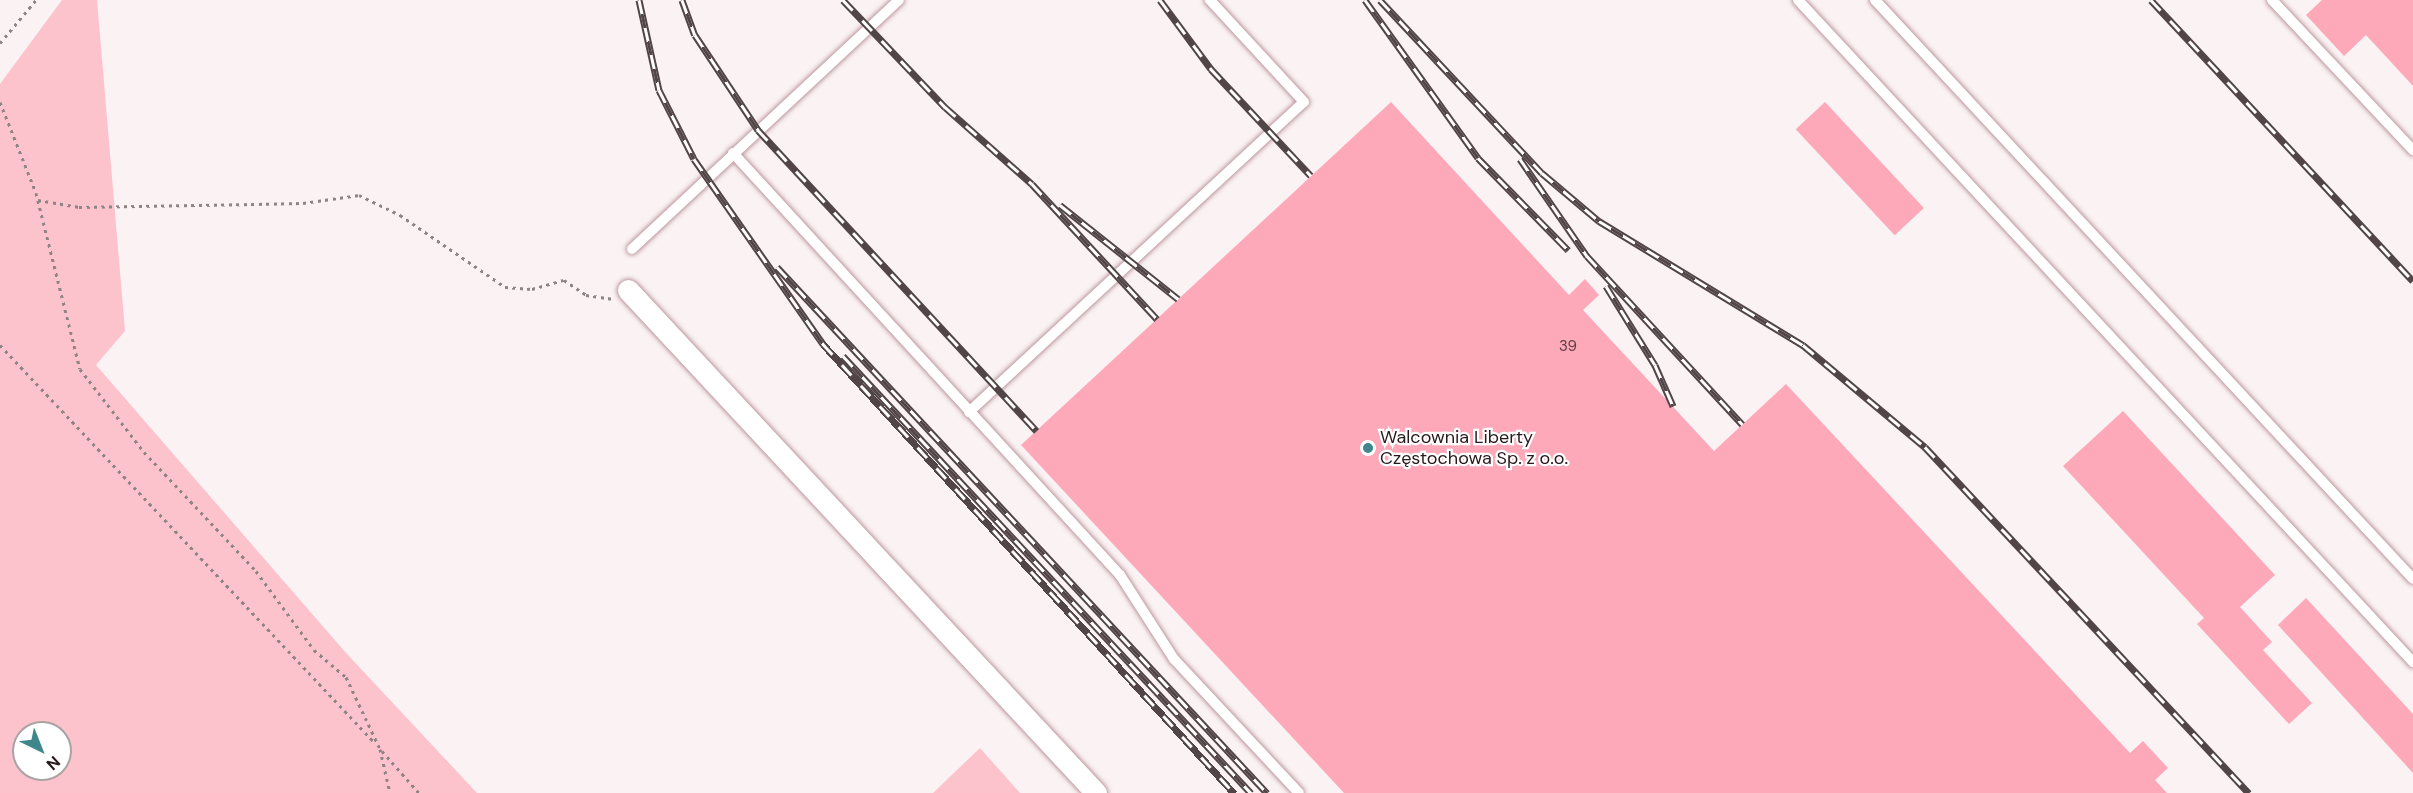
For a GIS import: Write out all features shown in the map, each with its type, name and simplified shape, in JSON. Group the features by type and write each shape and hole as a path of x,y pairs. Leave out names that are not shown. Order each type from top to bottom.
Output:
{"street":[{"path":"628,290 1096,793"}],"lane":[{"path":"632,249 899,0"},
{"path":"969,412 1304,102 1210,0"},
{"path":"1798,0 2413,662"},
{"path":"1875,0 2413,579"},
{"path":"2272,0 2413,150"},
{"path":"733,153 1120,575 1173,658 1299,793"}],"path":[{"path":"0,43 36,0"},
{"path":"0,102 38,200 80,369 137,444 256,572 314,650 346,677 380,749 390,793"},
{"path":"38,200 79,207 303,202 359,195 400,215 505,287 532,289 564,280 586,295 612,300 628,290"},
{"path":"0,345 419,793"}],"shaded area":[{"path":"62,0 97,0 125,331 96,365 347,654 477,793 0,793 0,84"},
{"path":"980,748 1020,793 933,793"}],"building":[{"path":"2322,0 2413,0 2413,86 2366,35 2344,56 2306,15"},
{"name":"Walcownia Liberty Częstochowa Sp. z o.o.","path":"1391,102 1569,295 1585,279 1599,295 1583,310 1714,451 1786,384 2130,753 2143,741 2168,768 2155,780 2167,793 1344,793 1021,445"},
{"path":"1825,102 1924,208 1895,235 1796,129"},
{"path":"2123,411 2275,575 2240,607 2272,642 2263,650 2312,703 2289,724 2197,624 2204,618 2063,466"},
{"path":"2306,598 2413,714 2413,773 2278,625"}],"railway":[{"path":"639,0 659,90 694,159 823,344 1234,793"},
{"path":"682,0 695,35 758,130 1037,431"},
{"path":"843,0 945,107 1032,184 1157,319"},
{"path":"1160,0 1211,69 1311,176"},
{"path":"1365,0 1478,158 1568,250"},
{"path":"1380,0 1542,173 1599,221 1803,345 1925,447 2249,793"},
{"path":"2151,0 2413,281"},
{"path":"1520,159 1587,256 1742,424"},
{"path":"1060,205 1178,299"},
{"path":"777,267 1267,793"},
{"path":"1606,286 1655,365 1673,406"},
{"path":"843,356 1251,793"}],"place":[{"name":"Walcownia Liberty Częstochowa Sp. z o.o.","path":"1368,448"}]}
